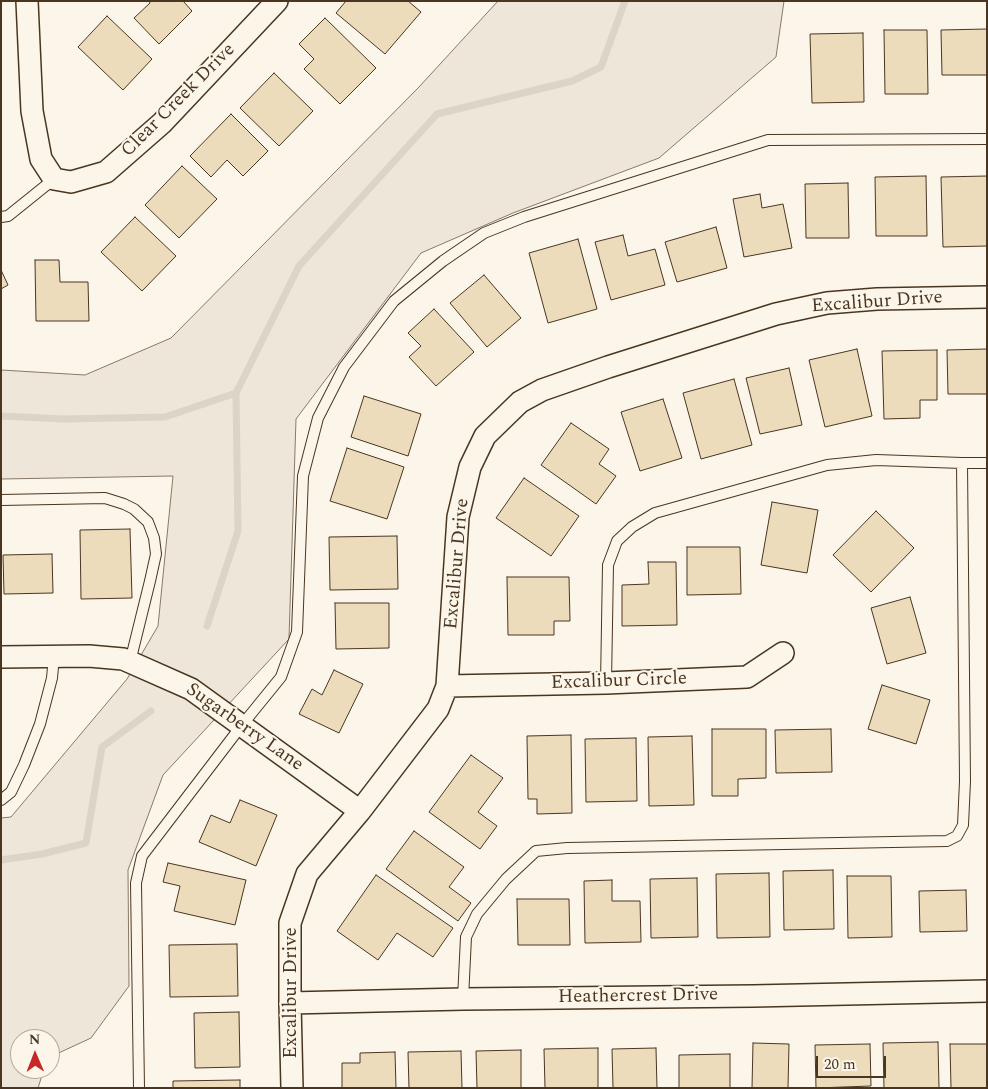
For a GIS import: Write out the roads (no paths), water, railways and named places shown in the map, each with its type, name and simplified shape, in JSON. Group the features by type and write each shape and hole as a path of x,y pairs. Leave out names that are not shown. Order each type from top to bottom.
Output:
{"street":[{"name":"Clear Creek Drive","path":"63,181 106,172 162,122 277,1"},
{"path":"29,2 32,111 41,159 63,181"},
{"name":"Excalibur Drive","path":"292,1088 290,923 307,874 360,811 438,709 448,686 458,517 470,467 485,436 520,402 542,390 776,314 827,303 987,297"},
{"name":"Excalibur Circle","path":"448,686 747,678 784,653"},
{"name":"Sugarberry Lane","path":"1,657 89,656 123,659 130,662 191,689 360,811"},
{"name":"Heathercrest Drive","path":"290,1003 987,991"}],"lane":[{"path":"139,1088 136,882 142,856 280,677 297,632 303,476 318,418 344,367 394,301 443,261 484,233 524,218 768,140 987,139"},
{"path":"1,217 8,216 63,181"},
{"path":"606,683 608,565 617,541 632,527 655,513 827,465 876,460 987,463"},
{"path":"463,999 466,937 477,914 506,879 536,851 567,848 947,841 957,836 963,825 965,781 962,463"},
{"path":"1,500 105,498 134,509 148,522 154,538 156,554 130,662"},
{"path":"1,800 11,792 40,724 52,678 54,656"}],"waterway":[{"path":"207,626 238,531 236,393 299,266 437,114 572,81 601,67 625,1"},
{"path":"1,416 64,419 165,417 236,393"},
{"path":"1,860 42,854 86,843 102,747 151,711"}]}
